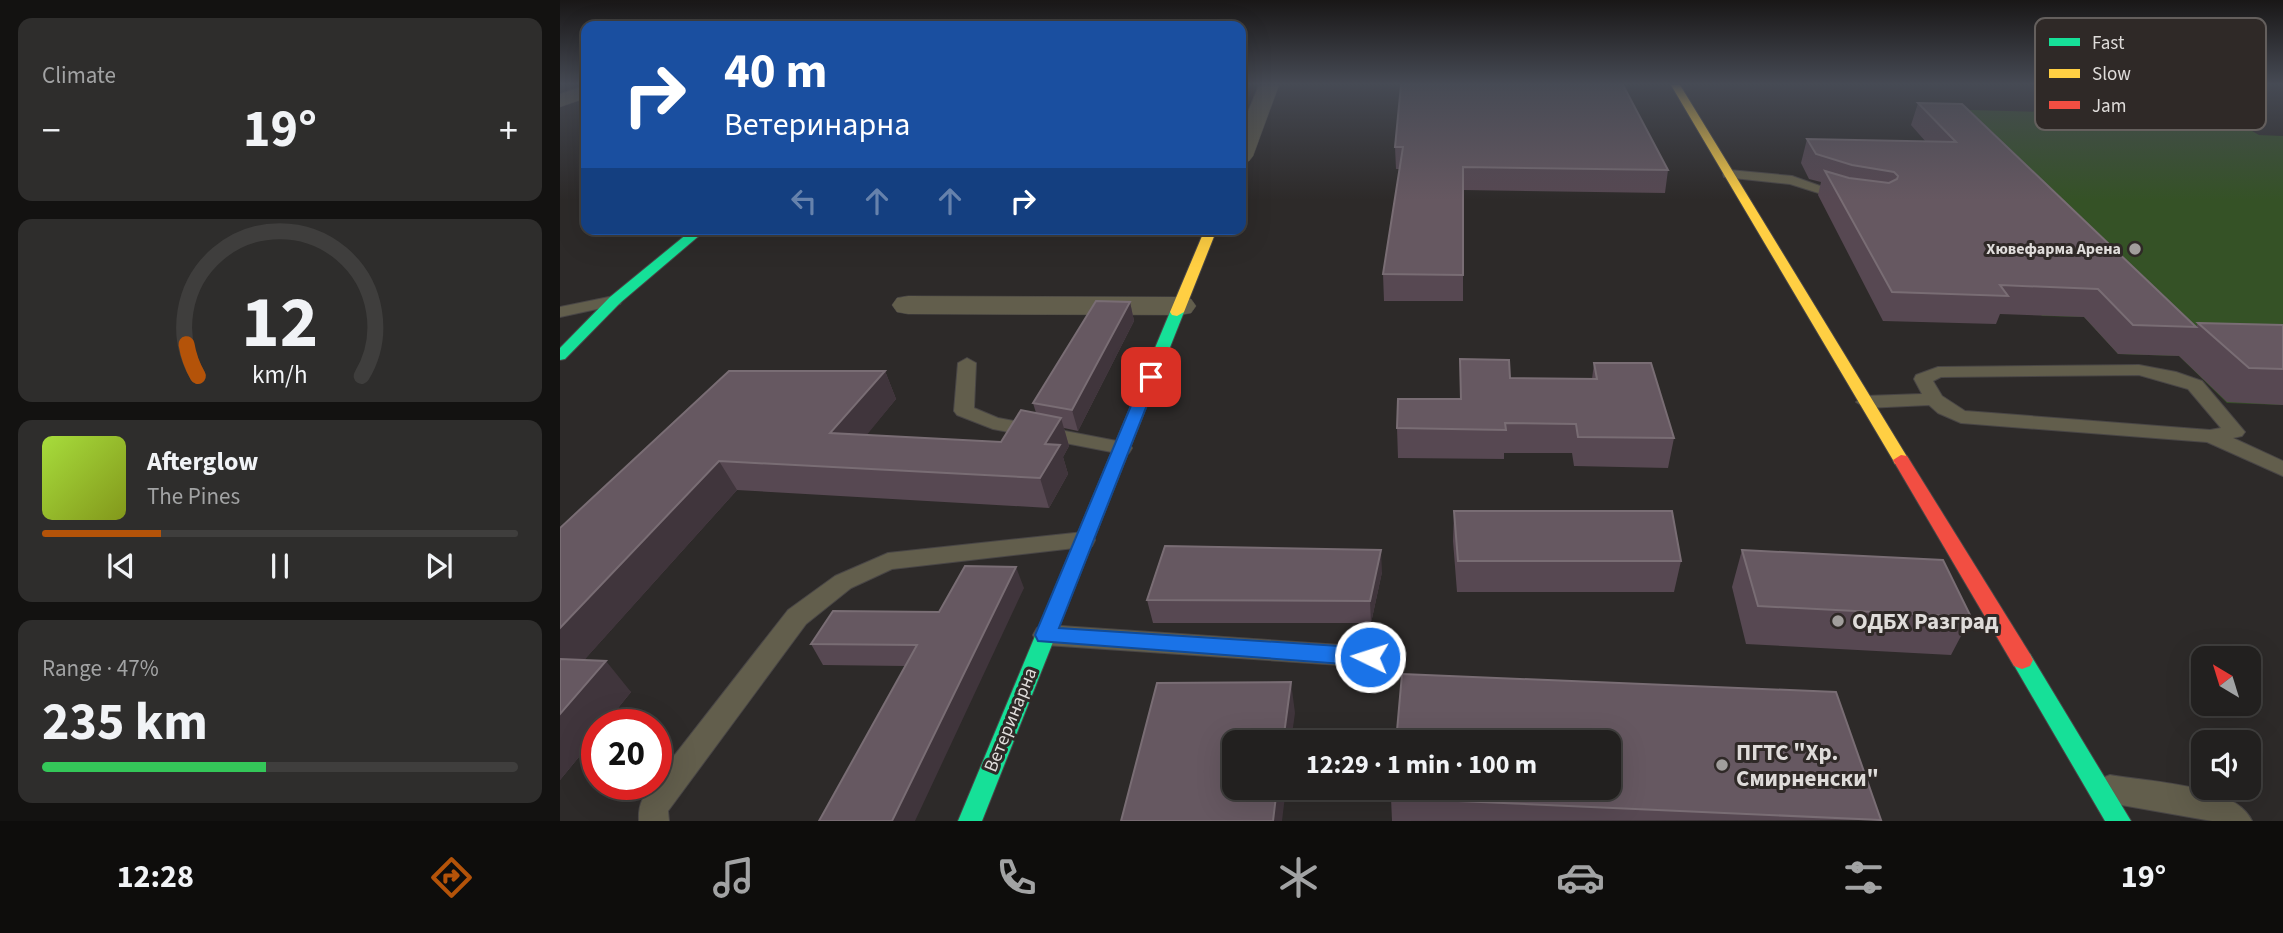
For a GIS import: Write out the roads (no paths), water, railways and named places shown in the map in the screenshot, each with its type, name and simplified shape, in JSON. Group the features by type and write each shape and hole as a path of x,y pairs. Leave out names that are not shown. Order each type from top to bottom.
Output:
{"street":[{"path":"1246,143 1254,123"},
{"path":"1698,123 2119,821"},
{"path":"560,356 615,300 694,235"},
{"name":"Ветеринарна","path":"970,821 1209,235"},
{"path":"908,305 1180,306"}],"lane":[{"path":"1729,174 1791,180 1825,192 1855,198"},
{"path":"560,312 615,300"},
{"path":"967,363 964,411 993,423 1122,447"},
{"path":"2139,370 2170,376 2195,385 2235,432 2210,436 1961,418 1934,399 1923,379 1938,372 2139,370"},
{"path":"1866,402 1934,399"},
{"path":"2210,436 2283,469"},
{"path":"654,821 653,807 797,617 844,582 888,561 1084,540"},
{"path":"1045,635 1370,657"},
{"path":"2099,787 2217,807 2237,821"}],"place":[{"name":"Хювефарма Арена","path":"2135,249"},
{"name":"ОДБХ Разград","path":"1838,621"},
{"name":"ПГТС \"Хр. Смирненски\"","path":"1722,765"}]}
